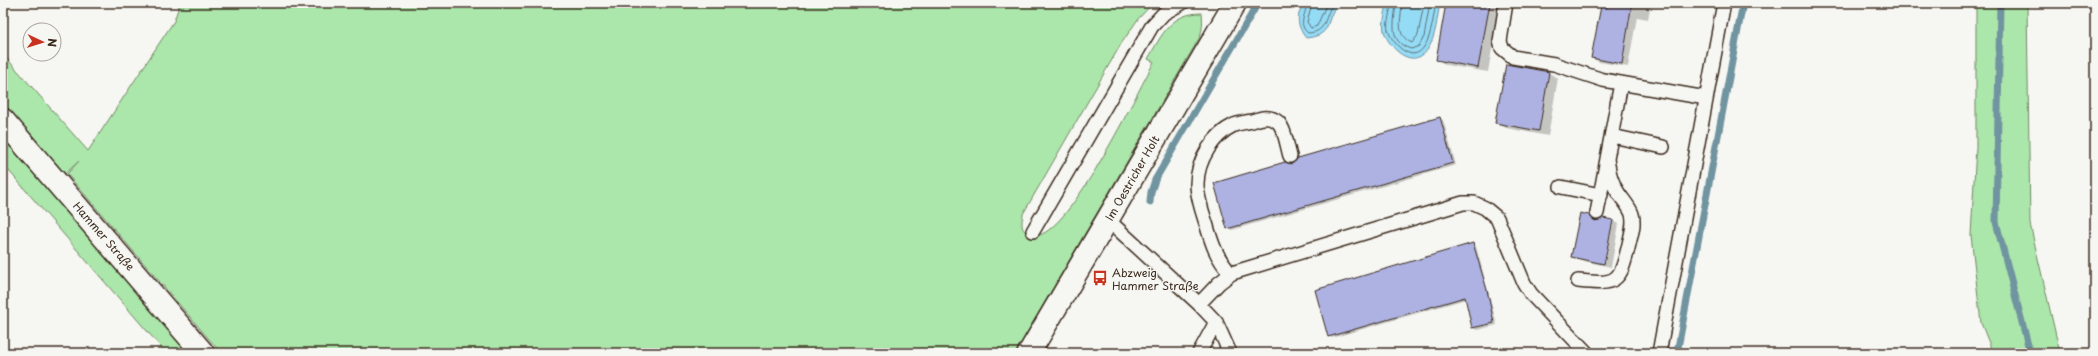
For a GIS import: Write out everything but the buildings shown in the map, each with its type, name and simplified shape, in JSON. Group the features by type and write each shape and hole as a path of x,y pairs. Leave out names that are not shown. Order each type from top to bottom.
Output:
{"street":[{"name":"Im Oestricher Holt","path":"1029,353 1235,3"},
{"name":"Hammer Straße","path":"3,120 203,353"}],"lane":[{"path":"1033,231 1152,26 1164,13 1182,3"},
{"path":"1506,3 1500,41 1502,48 1513,57 1554,64 1588,76 1621,84 1706,98"},
{"path":"1660,353 1724,3"},
{"path":"1597,213 1621,84"},
{"path":"1230,274 1218,260 1213,248 1198,196 1197,184 1205,156 1213,143 1222,133 1235,125 1264,117 1272,118 1281,126 1290,156"},
{"path":"1612,136 1663,147"},
{"path":"1578,281 1598,283 1610,282 1618,277 1624,268 1633,226 1632,215 1612,181 1607,159"},
{"path":"1560,187 1601,195"},
{"path":"1199,304 1230,274 1463,203 1474,203 1485,208 1497,218 1524,283 1531,294 1587,353"},
{"path":"1108,220 1199,304 1216,322 1222,331 1230,353"},
{"path":"1199,353 1216,322"}],"green space":[{"path":"180,3 1153,3 1138,19 1121,44 1023,214 1023,229 1029,234 1034,235 1042,234 1056,224 1087,183 1119,129 1154,62 1148,59 1163,33 1175,21 1191,14 1202,13 1202,24 1197,42 1015,353 221,353 67,174 79,161 65,174 3,102 3,54 88,151 174,21"},
{"path":"1976,3 2027,3 2030,224 2060,353 1993,353 1981,323 1971,235 1976,147"},
{"path":"3,138 188,353 166,353 3,164"}],"water":[{"path":"1305,3 1339,3 1334,9 1325,30 1321,34 1306,38 1298,20 1302,7"},
{"path":"1387,3 1440,3 1436,28 1432,40 1427,50 1421,56 1415,58 1408,57 1395,50 1390,44 1384,31"}],"waterway":[{"path":"1150,202 1151,192 1155,180 1258,3"},
{"path":"1677,353 1743,3"},
{"path":"2000,3 1996,222 2030,353"}],"place":[{"name":"Abzweig Hammer Straße","path":"1100,278"}]}
